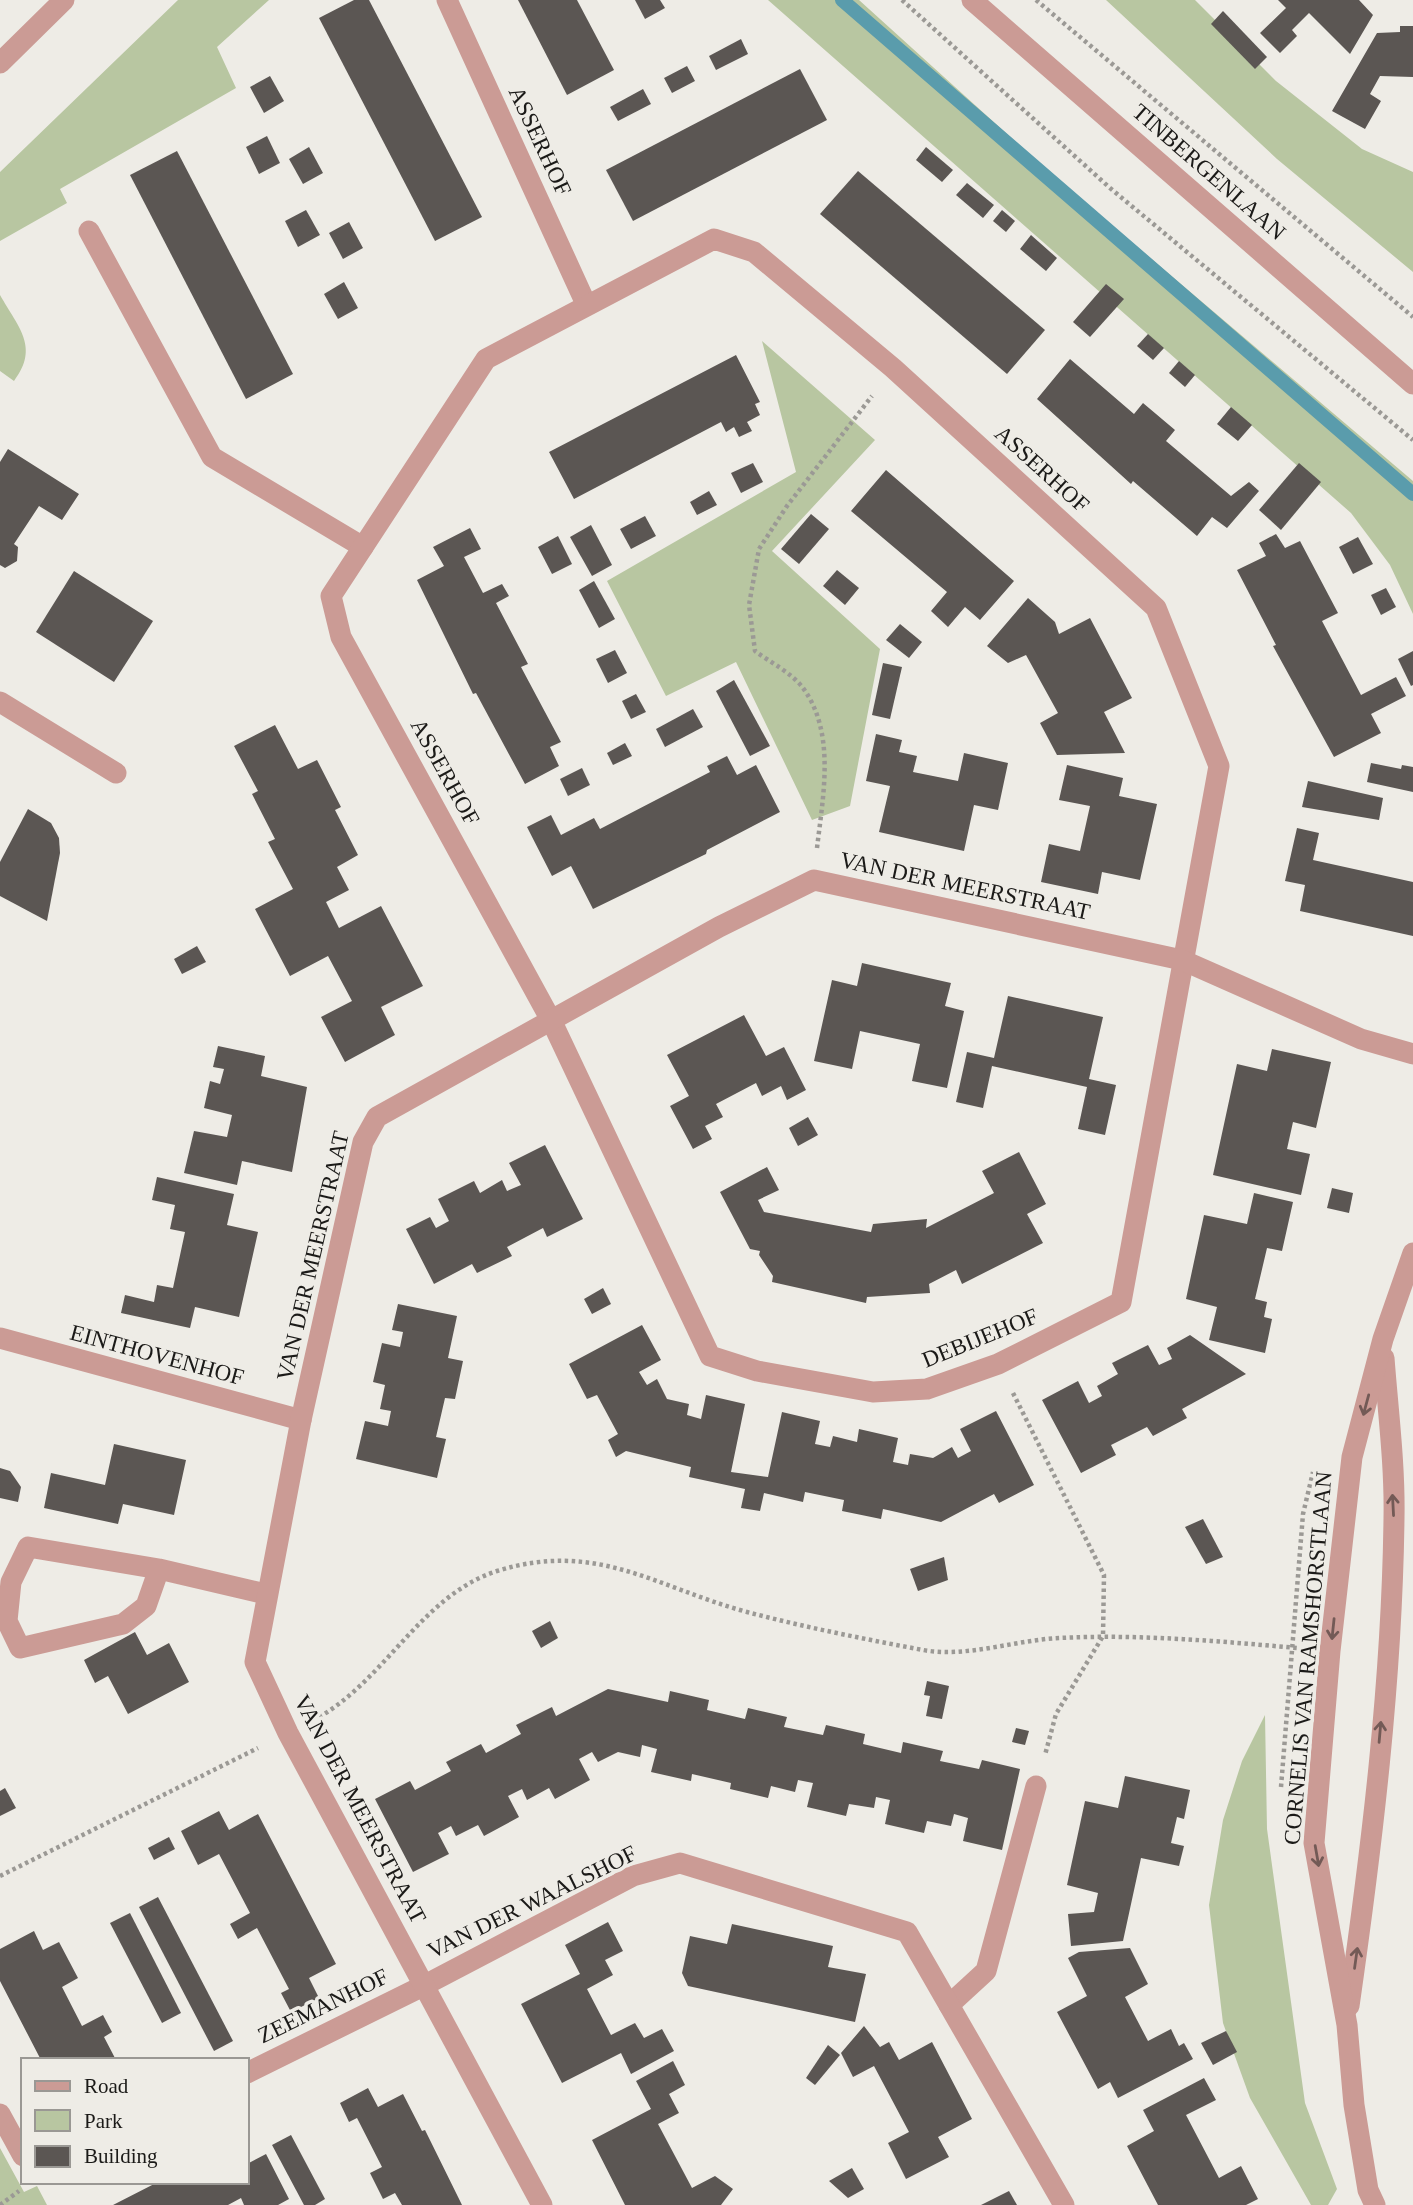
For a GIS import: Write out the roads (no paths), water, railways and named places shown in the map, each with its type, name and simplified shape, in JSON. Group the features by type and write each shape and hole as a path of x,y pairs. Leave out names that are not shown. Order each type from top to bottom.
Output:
{"street":[{"path":"0,63 64,0"},
{"name":"ASSERHOF","path":"447,0 586,304"},
{"name":"TINBERGENLAAN","path":"971,0 1413,384"},
{"path":"89,231 212,457 363,547"},
{"name":"ASSERHOF","path":"552,1022 341,637 331,596 486,359 714,239 754,252 893,368 1156,608 1219,766 1182,960"},
{"path":"0,702 116,773"},
{"name":"VAN DER MEERSTRAAT","path":"542,2205 288,1734 255,1662 301,1420 363,1142 377,1117 719,927 814,880 1182,960 1361,1039 1413,1054"},
{"name":"DEBIJEHOF","path":"552,1022 710,1356 757,1371 873,1392 927,1389 998,1364 1121,1302 1182,960"},
{"name":"CORNELIS VAN RAMSHORSTLAAN","path":"1373,2204 1368,2190 1354,2105 1347,2025 1314,1843 1352,1457 1383,1339 1413,1253"},
{"name":"EINTHOVENHOF","path":"0,1338 301,1420"},
{"name":"CORNELIS VAN RAMSHORSTLAAN","path":"1347,2025 1368,1872 1390,1600 1394,1516 1383,1339"},
{"path":"159,1569 146,1606 122,1624 20,1648 6,1621 10,1582 29,1547 159,1569 266,1594"},
{"path":"949,2005 986,1970 1036,1786"},
{"name":"VAN DER WAALSHOF","path":"423,1986 633,1876 680,1863 907,1932 1064,2205"},
{"name":"ZEEMANHOF","path":"248,2073 423,1986"},
{"path":"0,2114 21,2152"}],"waterway":[{"path":"842,0 1413,494"}]}
